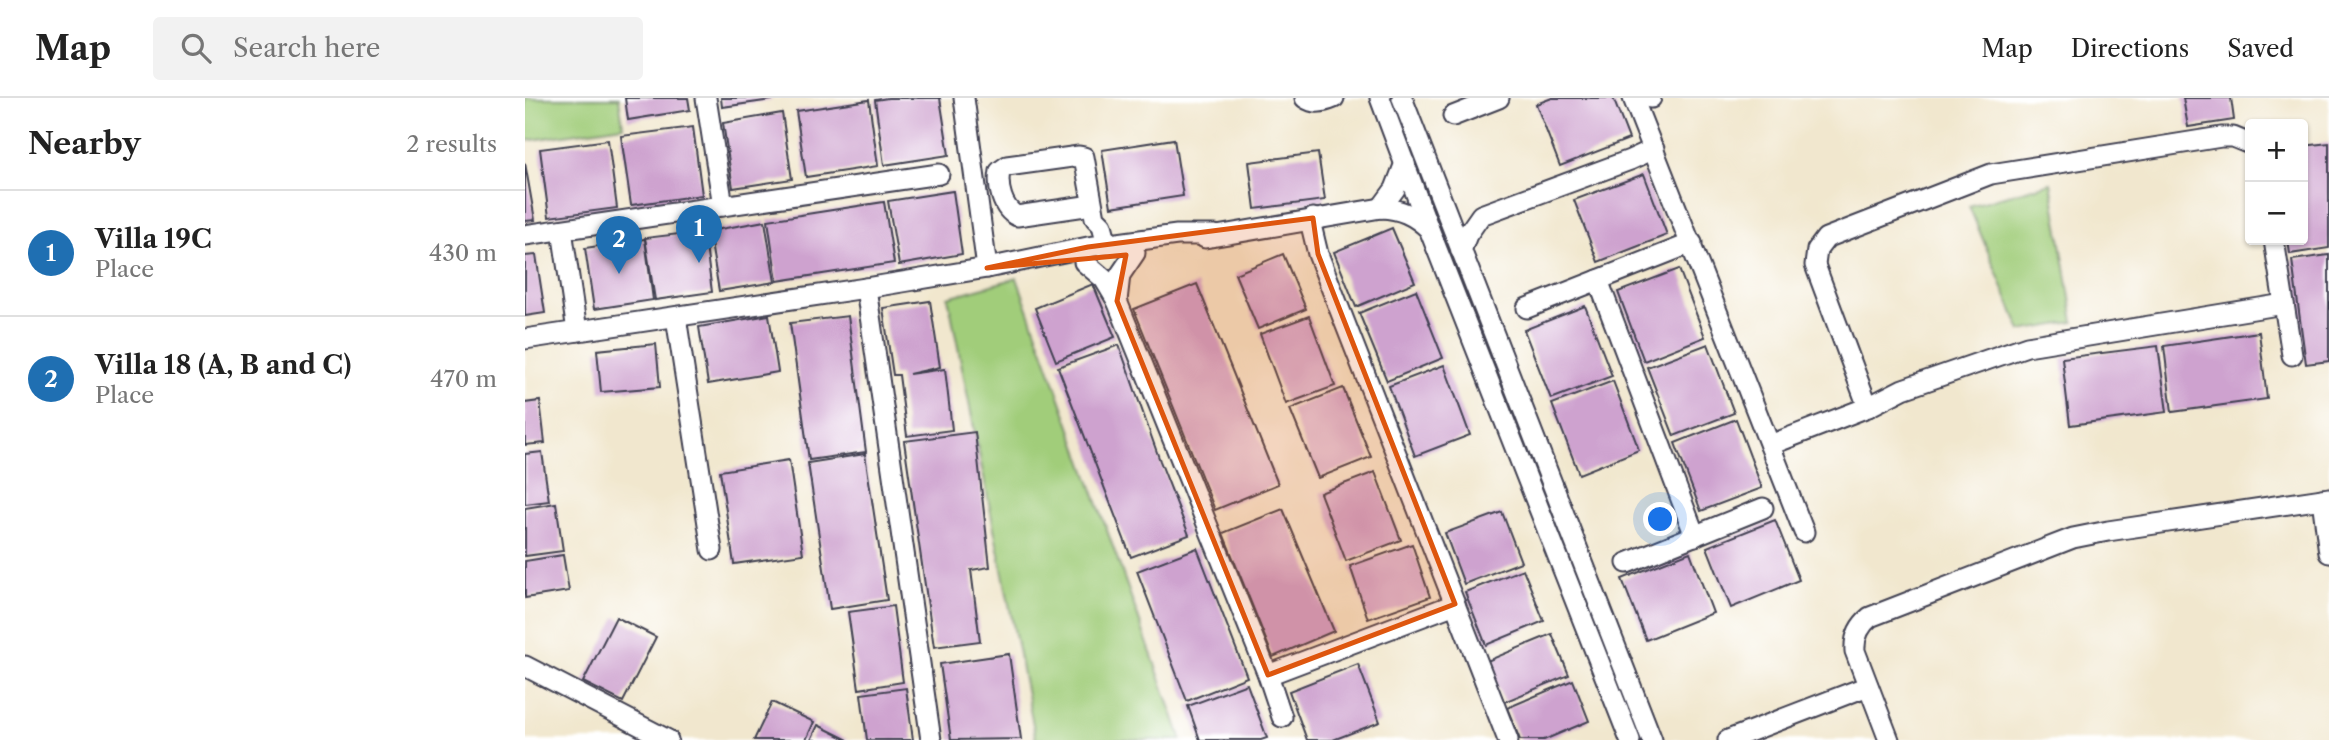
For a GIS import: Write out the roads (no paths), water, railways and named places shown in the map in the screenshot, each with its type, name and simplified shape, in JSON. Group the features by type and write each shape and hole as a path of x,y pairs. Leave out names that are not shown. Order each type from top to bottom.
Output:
{"street":[{"path":"706,98 723,206"},
{"path":"964,98 987,268"},
{"path":"1380,98 1630,740"},
{"path":"1402,98 1652,740"},
{"path":"1453,116 1499,98"},
{"path":"1633,98 1804,532"},
{"path":"1868,407 1815,265 1817,250 1826,238 1990,174 2221,137 2233,136 2245,142"},
{"path":"1461,251 1467,234 1481,215 1654,149"},
{"path":"1093,211 1017,216 1007,210 1004,204 1000,171 1007,166 1082,156 1087,162 1093,211 1102,225 1093,251 1104,279 1117,301 1268,674 1282,717"},
{"path":"1381,208 1395,189 1405,163"},
{"path":"525,235 939,174"},
{"path":"1441,199 1457,208 1481,215"},
{"path":"1093,251 1135,253 1215,234 1381,208 1413,216 1429,229"},
{"path":"1313,218 1318,254 1508,740"},
{"path":"562,230 577,331"},
{"path":"525,339 987,268 1016,268 1187,233 1215,234"},
{"path":"1527,308 1692,243"},
{"path":"2275,245 2292,355"},
{"path":"1117,301 1120,275 1135,253"},
{"path":"1598,280 1695,536"},
{"path":"866,288 931,740"},
{"path":"1770,445 1868,407 1903,389 2038,343 2284,304"},
{"path":"676,317 712,550"},
{"path":"1889,740 1857,658 1855,643 1864,622 1877,614 2082,536 2325,499 2329,553"},
{"path":"1627,564 1763,508"},
{"path":"1268,674 1455,604"},
{"path":"525,666 668,740"},
{"path":"1728,740 1775,732 1868,686"}],"place":[{"name":"Villa 19C","path":"699,263"},
{"name":"Villa 18 (A, B and C)","path":"619,274"}]}
